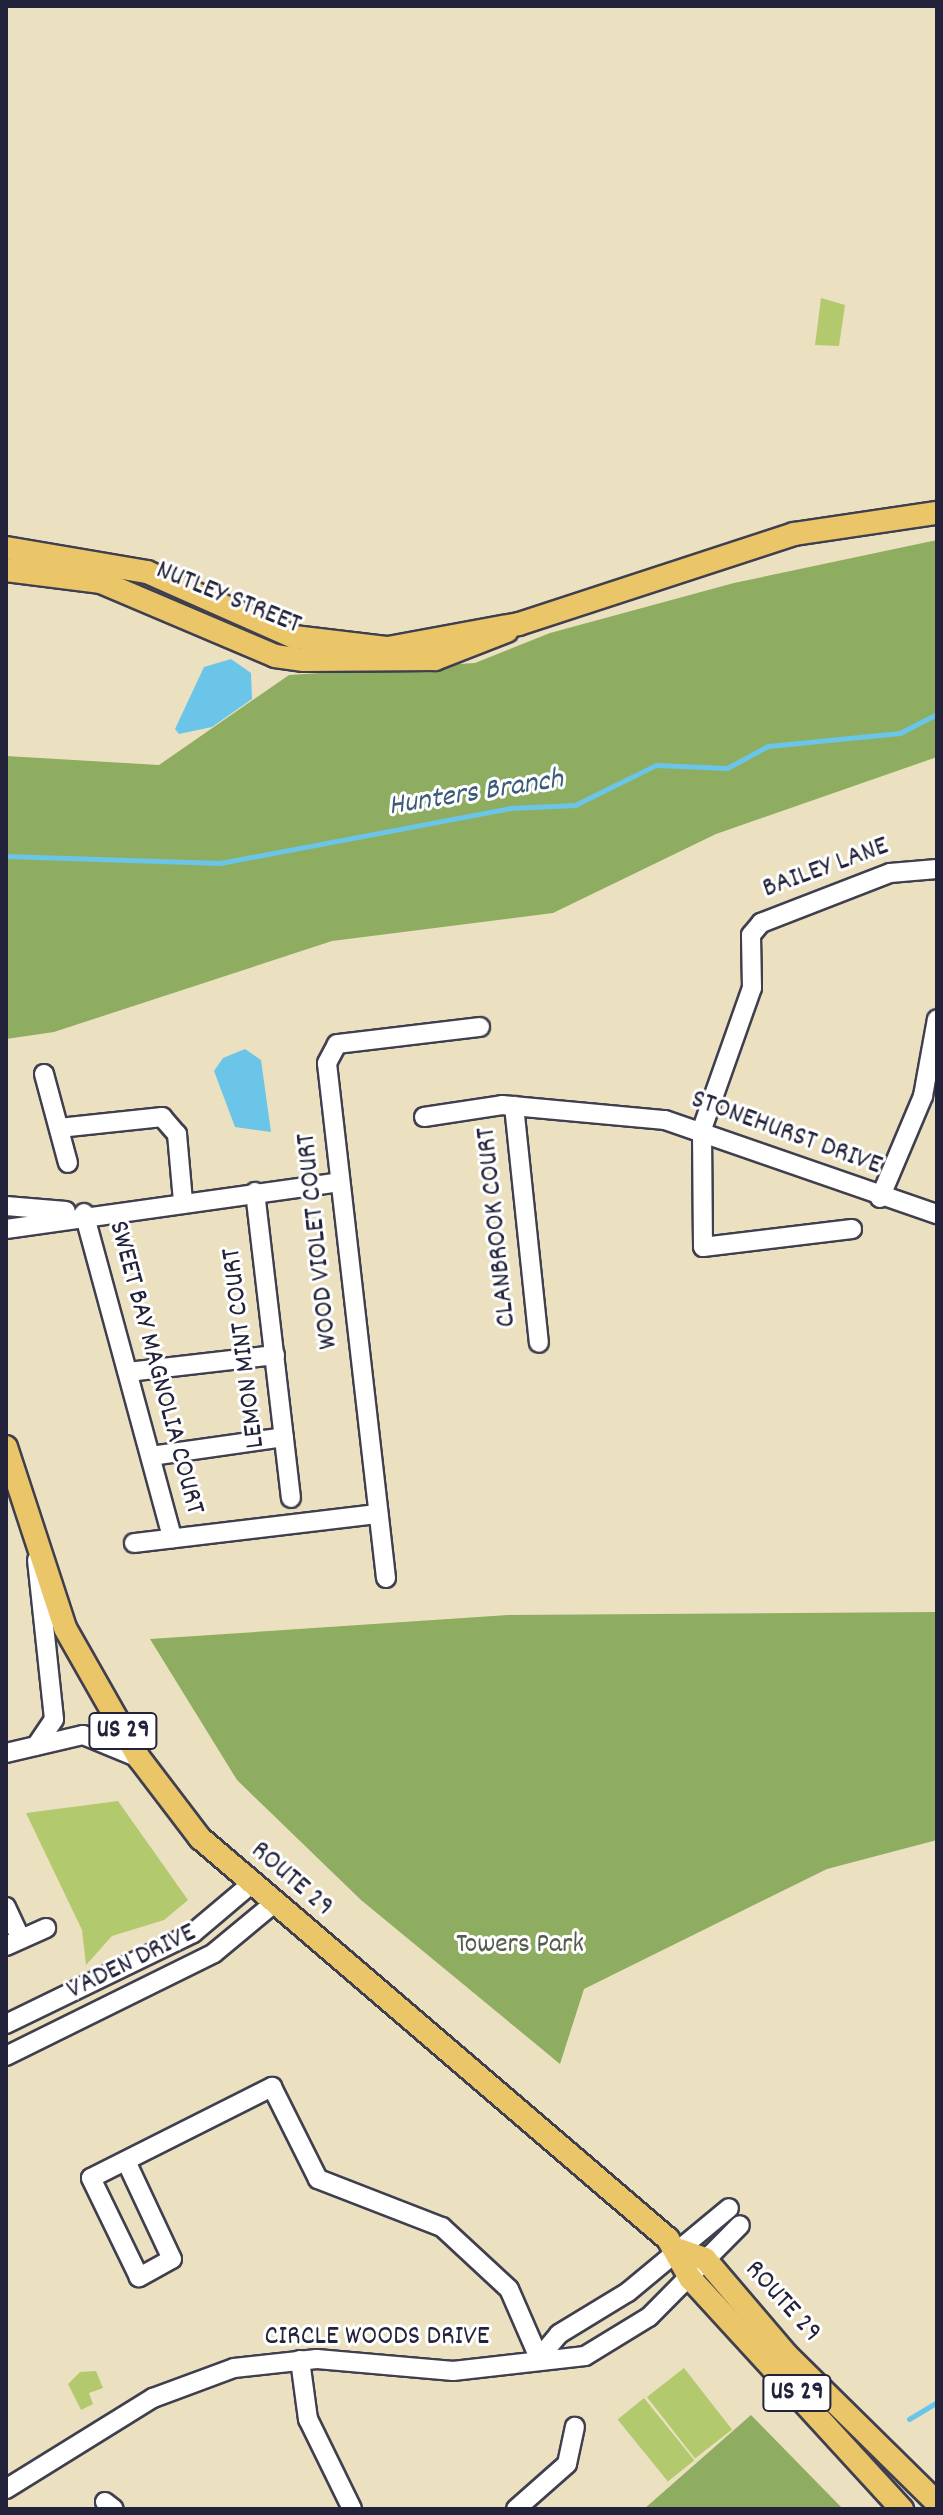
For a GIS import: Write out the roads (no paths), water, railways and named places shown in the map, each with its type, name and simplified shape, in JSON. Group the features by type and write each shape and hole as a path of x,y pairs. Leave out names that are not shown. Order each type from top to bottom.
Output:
{"main road":[{"name":"NUTLEY STREET","path":"6,548 147,572 270,629 326,644 406,647 519,624 794,534 937,513"},
{"name":"NUTLEY STREET","path":"6,570 101,582 275,656 304,660 435,659 480,647 519,624"},
{"name":"ROUTE 29","path":"6,1447 36,1550 65,1628 139,1758 200,1838 250,1885 493,2082 679,2250 705,2259 787,2355 937,2503"},
{"name":"ROUTE 29","path":"679,2250 690,2278 902,2509"}],"street":[{"name":"BAILEY LANE","path":"702,1129 752,988 751,935 761,923 890,873 937,869"},
{"path":"880,1198 923,1096 937,1019"},
{"name":"WOOD VIOLET COURT","path":"386,1578 327,1063 337,1044 480,1027"},
{"path":"44,1074 68,1163"},
{"name":"STONEHURST DRIVE","path":"424,1117 514,1106 702,1129 880,1198 937,1214"},
{"name":"CLANBROOK COURT","path":"514,1106 539,1343"},
{"path":"59,1128 162,1117 177,1134 183,1201"},
{"path":"702,1129 703,1247 852,1229"},
{"path":"6,1229 84,1213 340,1182"},
{"name":"LEMON MINT COURT","path":"255,1192 291,1498"},
{"path":"6,1206 84,1213"},
{"name":"SWEET BAY MAGNOLIA COURT","path":"84,1213 172,1538"},
{"path":"128,1372 275,1355"},
{"path":"151,1456 284,1437"},
{"path":"134,1543 378,1514"},
{"path":"36,1550 54,1719 36,1746"},
{"path":"6,1753 83,1735 139,1758"},
{"name":"VADEN DRIVE","path":"6,2024 193,1933 250,1885"},
{"name":"VADEN DRIVE","path":"6,2056 214,1953 273,1904"},
{"path":"6,1907 14,1943 46,1928"},
{"path":"126,2161 172,2259 139,2277 91,2178 272,2087 318,2179 442,2227 509,2289 539,2358 559,2334 679,2250 729,2208"},
{"name":"CIRCLE WOODS DRIVE","path":"6,2489 166,2392 234,2368 300,2360 453,2371 595,2351 649,2317 740,2225"},
{"path":"300,2360 308,2419 352,2509"},
{"path":"516,2509 567,2464 575,2427"}],"water":[{"path":"231,659 251,673 252,699 212,727 179,734 175,729 204,667"},
{"path":"245,1049 261,1060 271,1132 235,1127 214,1071 223,1058"}],"waterway":[{"name":"Hunters Branch","path":"6,856 220,863 510,808 575,805 656,765 727,768 768,746 900,733 937,714"},
{"path":"909,2419 937,2402"}],"park label":[{"name":"Towers Park","path":"520,1946"}]}
